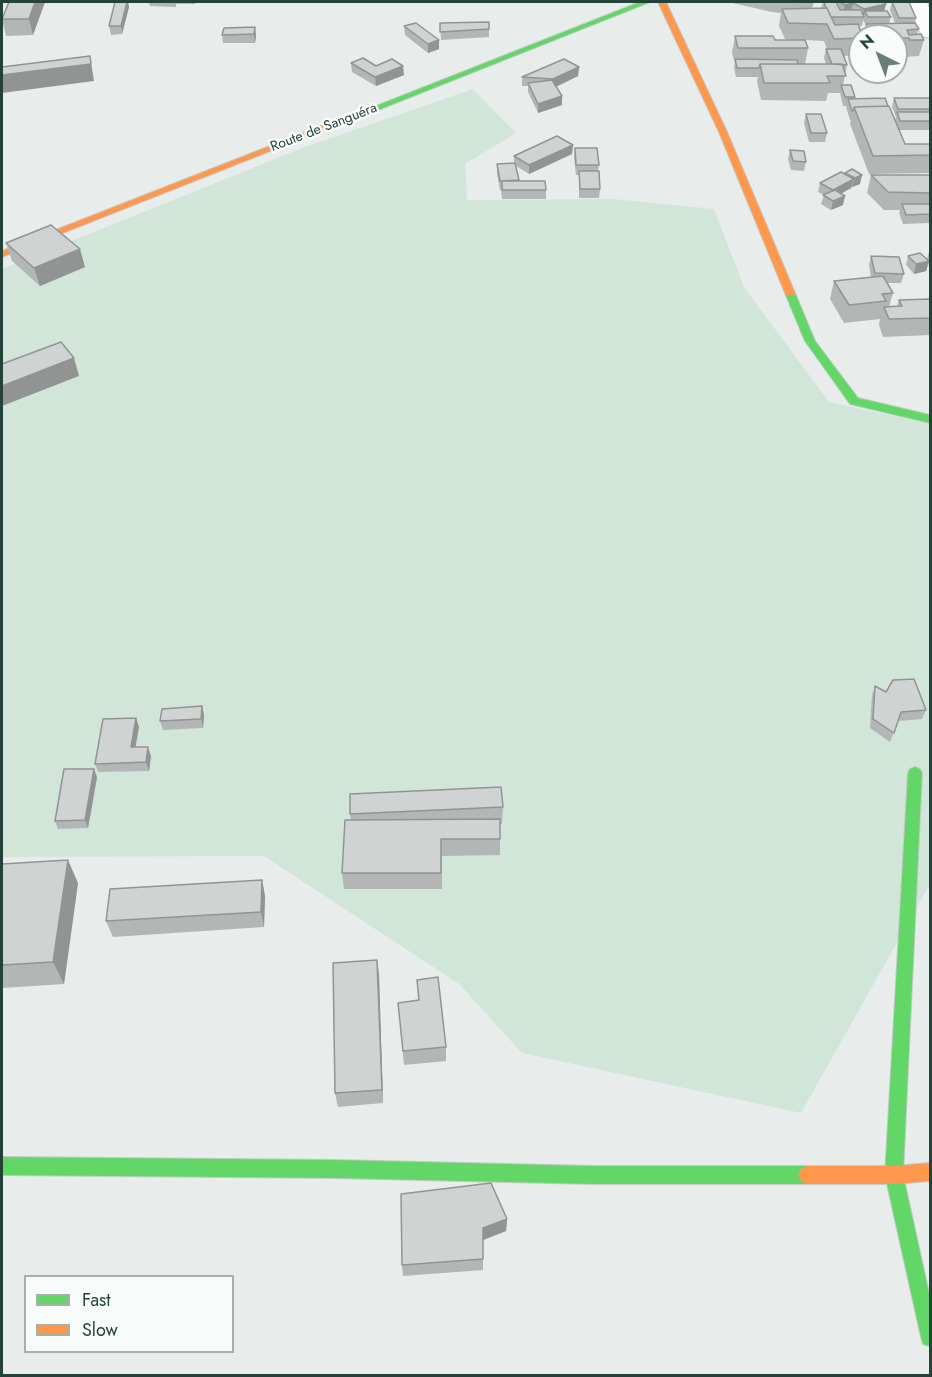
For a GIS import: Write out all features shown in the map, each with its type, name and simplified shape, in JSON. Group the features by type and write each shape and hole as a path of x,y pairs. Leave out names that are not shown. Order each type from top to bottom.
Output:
{"street":[{"name":"Route de Sanguéra","path":"2,254 646,2"},
{"path":"662,2 723,132 810,341 854,400 930,419"},
{"path":"917,2 930,32"},
{"path":"915,774 894,1175 930,1336"},
{"path":"2,1166 335,1169 593,1175 894,1175 930,1172"}],"green space":[{"path":"473,89 516,133 465,164 467,200 613,199 714,209 744,287 829,402 930,424 930,884 801,1113 522,1053 459,984 264,856 2,857 2,269 302,148"}],"building":[{"path":"9,2 35,2 29,19 2,19"},
{"path":"115,2 127,2 121,26 109,26"},
{"path":"824,2 836,2 840,10 861,10 864,17 831,17"},
{"path":"840,2 883,2 886,4 864,9 853,3 845,5"},
{"path":"892,2 909,2 916,18 899,18"},
{"path":"827,8 835,25 848,24 848,38 834,39 827,24 788,23 782,9"},
{"path":"865,11 887,11 891,17 868,17"},
{"path":"489,22 489,29 440,32 440,23"},
{"path":"416,23 439,40 428,44 404,26"},
{"path":"915,23 919,29 908,30 908,24 866,24"},
{"path":"255,27 254,34 222,35 224,28"},
{"path":"908,32 909,35 921,34 924,40 910,40"},
{"path":"735,36 773,36 775,40 805,40 808,48 738,48"},
{"path":"826,49 841,49 847,65 832,64"},
{"path":"90,56 91,64 2,75 2,67"},
{"path":"363,58 376,66 392,59 403,66 375,77 351,63"},
{"path":"564,59 579,67 553,79 522,77"},
{"path":"735,59 797,60 798,64 760,64 759,68 737,68"},
{"path":"760,64 842,64 846,76 827,76 830,83 764,83"},
{"path":"552,80 562,96 538,104 528,83"},
{"path":"841,85 851,85 855,97 845,97"},
{"path":"885,98 888,106 854,107 853,111 848,99"},
{"path":"894,98 930,98 930,109 898,109"},
{"path":"889,106 905,144 930,144 930,155 873,156 854,107"},
{"path":"897,112 930,112 930,121 900,121"},
{"path":"806,114 821,114 827,133 811,133"},
{"path":"557,136 573,145 529,165 514,156"},
{"path":"575,148 597,148 599,165 576,165"},
{"path":"790,150 804,151 806,162 793,161"},
{"path":"515,163 519,180 500,181 497,164"},
{"path":"852,169 862,175 855,178 845,173"},
{"path":"579,171 599,171 600,189 580,189"},
{"path":"841,172 854,179 833,190 820,183"},
{"path":"871,175 930,175 930,193 888,192"},
{"path":"502,181 545,181 546,190 502,190"},
{"path":"835,190 845,196 833,201 823,195"},
{"path":"902,204 930,204 930,214 906,215"},
{"path":"51,225 80,249 34,268 6,243"},
{"path":"920,253 929,261 916,264 908,256"},
{"path":"871,256 899,257 904,274 875,273"},
{"path":"883,276 893,293 882,294 886,301 849,305 834,281"},
{"path":"930,299 930,318 889,319 884,307 902,306 899,300"},
{"path":"61,342 74,358 2,386 2,364"},
{"path":"914,679 926,710 901,712 894,733 873,719 875,686 886,692 893,680"},
{"path":"202,706 201,719 160,721 162,709"},
{"path":"136,718 131,747 148,747 146,762 95,764 103,719"},
{"path":"64,769 94,769 85,820 55,821"},
{"path":"501,787 503,807 350,814 350,794"},
{"path":"500,819 500,839 441,839 441,873 342,873 345,820"},
{"path":"68,860 53,962 2,965 2,864"},
{"path":"262,880 261,912 106,921 110,889"},
{"path":"377,960 382,1090 335,1093 333,963"},
{"path":"438,977 446,1047 403,1051 398,1003 419,1000 417,980"},
{"path":"491,1183 507,1219 483,1228 483,1259 402,1265 401,1194"}],"traffic: fast":[{"path":"375,108 646,2"},
{"path":"790,293 810,341 854,401 930,419"},
{"path":"915,773 894,1175 930,1337"},
{"path":"2,1166 335,1169 593,1175 807,1175"}],"traffic: slow":[{"path":"662,2 723,132 790,293"},
{"path":"2,254 375,108"},
{"path":"807,1175 894,1175 930,1172"}]}
